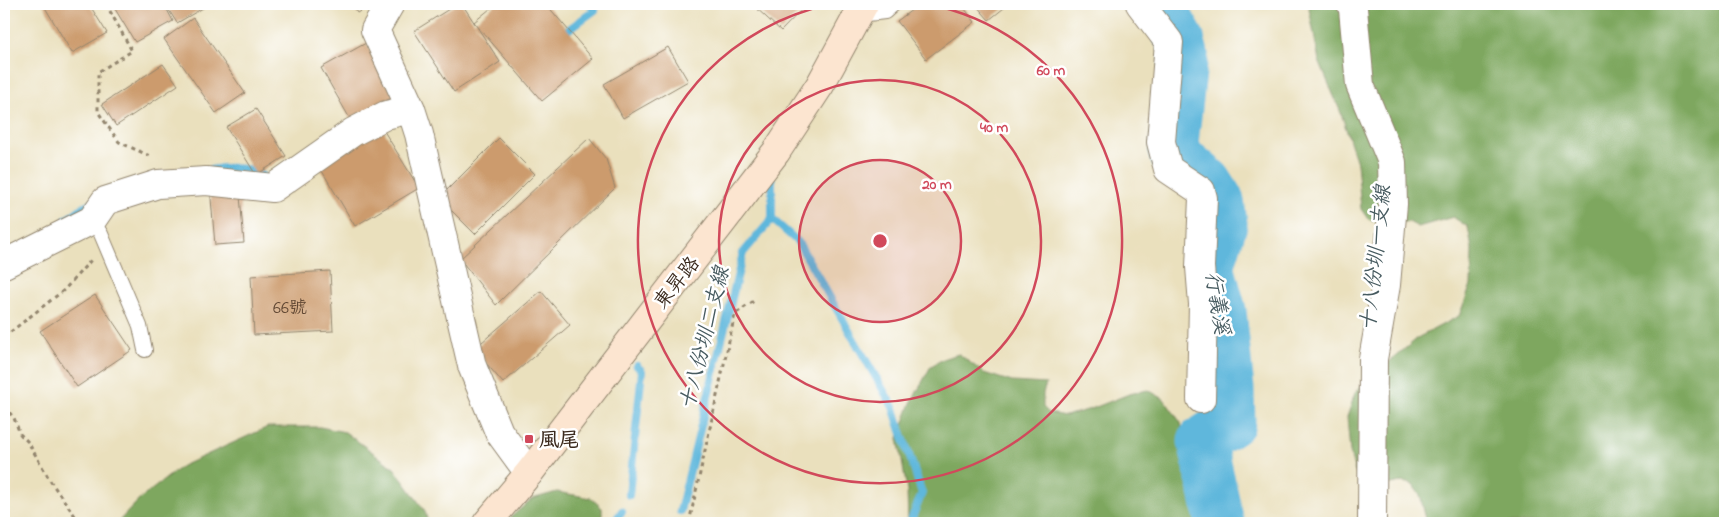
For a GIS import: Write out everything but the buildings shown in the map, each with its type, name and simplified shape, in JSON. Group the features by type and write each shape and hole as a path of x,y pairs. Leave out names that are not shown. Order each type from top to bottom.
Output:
{"street":[{"path":"390,4 375,30 412,109 472,366 499,432 529,473"},
{"path":"1140,4 1169,42 1161,142 1168,169 1201,191 1203,198 1200,266 1203,304 1201,399"},
{"path":"1351,4 1360,85 1392,162 1393,204 1386,285 1373,359 1372,523"},
{"name":"東昇路","path":"487,523 529,473 776,152 820,85 861,10"},
{"path":"4,264 92,220 105,201 158,184 206,181 273,188 353,132 386,115 412,109"}],"lane":[{"path":"861,10 885,12 894,4"},
{"path":"92,220 106,247 140,326 145,350"}],"path":[{"path":"106,4 132,51 98,72 98,112 119,142 152,156 157,162"},
{"path":"4,337 64,290 87,262 106,247"},
{"path":"689,523 735,314 754,301"},
{"path":"4,406 14,418 20,434 28,442 51,482 80,523"}],"green space":[{"path":"1311,4 1725,4 1725,523 1427,523 1420,495 1412,484 1402,482 1376,487 1365,484 1355,472 1350,452 1347,417 1355,393 1366,381 1419,337 1459,316 1471,285 1472,249 1468,227 1453,217 1418,227 1409,222 1378,222 1368,219 1361,209 1357,163 1341,113 1319,61 1309,8"},
{"path":"959,354 984,373 1012,382 1046,384 1043,393 1043,407 1049,413 1065,416 1091,409 1129,394 1148,390 1164,399 1181,423 1188,454 1192,487 1204,523 908,523 907,490 898,438 911,403 931,366 945,358"},
{"path":"268,427 320,427 345,432 394,468 425,511 428,523 117,523 141,498 182,466"},
{"path":"557,492 591,498 602,508 602,523 504,523 532,499"}],"waterway":[{"path":"561,35 595,10 590,4"},
{"name":"行義溪","path":"1160,4 1180,39 1184,54 1173,152 1208,182 1220,201 1223,224 1210,267 1222,311 1230,389 1231,422 1202,441 1220,523"},
{"path":"211,170 237,168 250,170 262,176"},
{"name":"十八份圳二支線","path":"680,511 743,253 772,219 772,181"},
{"path":"66,220 85,206 94,202"},
{"path":"772,219 798,242 893,407 922,493 910,523"},
{"path":"629,495 642,371 637,366"},
{"path":"614,523 622,511"}],"place":[{"name":"風尾","path":"529,439"}],"water label":[{"name":"十八份圳一支線","path":"1375,258"}]}
